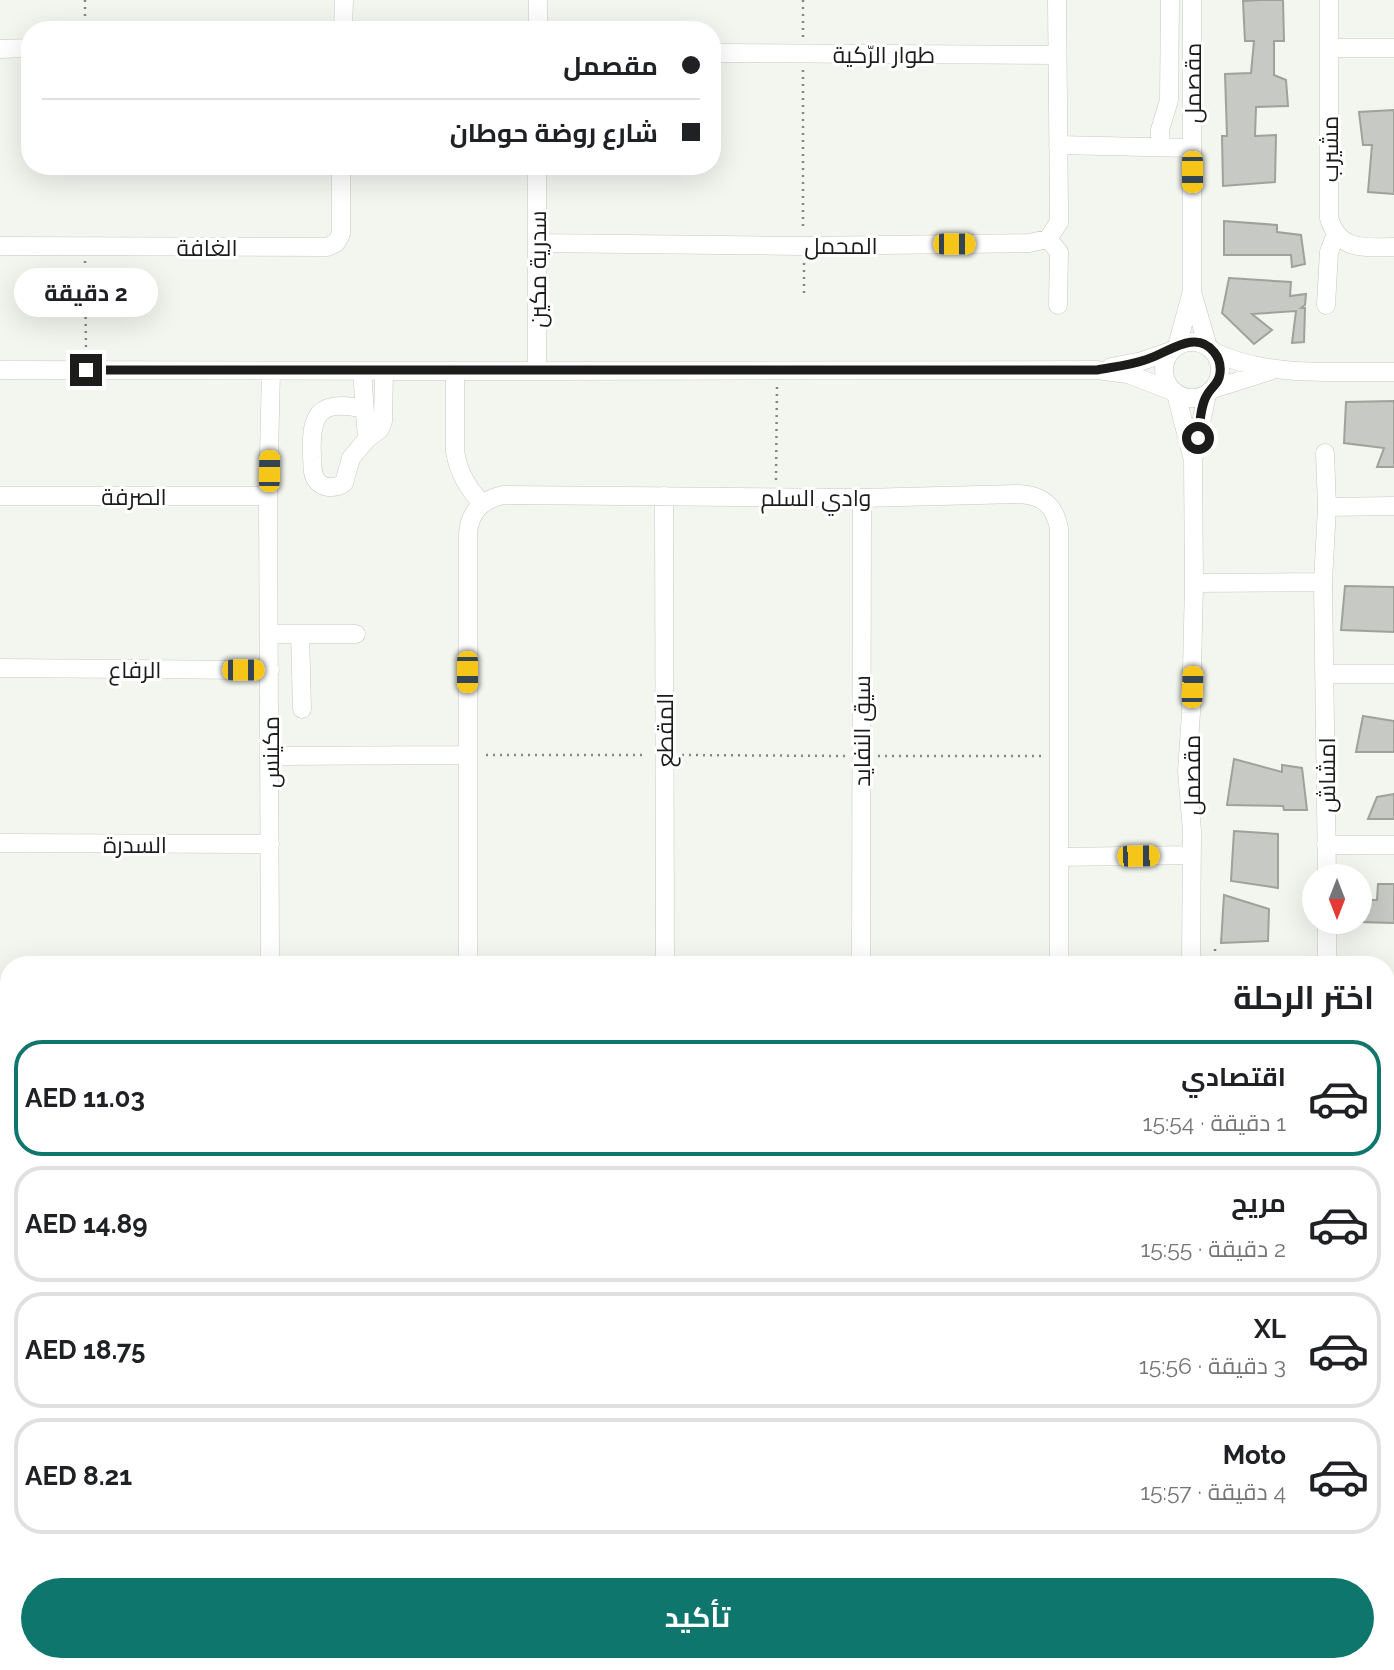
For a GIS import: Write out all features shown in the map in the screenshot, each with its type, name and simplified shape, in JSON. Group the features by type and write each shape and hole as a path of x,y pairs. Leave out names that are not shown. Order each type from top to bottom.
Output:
{"street":[{"path":"343,21 344,0"},
{"path":"538,0 538,21"},
{"path":"1056,0 1059,222 1048,239 1059,252 1058,305"},
{"path":"1160,147 1160,130 1168,100 1170,0"},
{"name":"مقصمل","path":"1174,348 1192,292 1192,0"},
{"name":"مشيرب","path":"1329,0 1329,218 1336,234"},
{"path":"0,48 21,48"},
{"path":"1330,48 1394,48"},
{"name":"طوار الرّكية","path":"721,53 1056,55"},
{"path":"1058,145 1192,148"},
{"name":"الغافة","path":"0,246 327,247 335,243 341,234 341,175"},
{"name":"سدرية مكين","path":"537,175 537,371"},
{"path":"1326,305 1329,253 1336,234 1351,245 1394,247"},
{"name":"المحمل","path":"537,243 803,246 1029,243 1048,239"},
{"name":"مقصمل","path":"1192,292 1211,349"},
{"path":"1097,370 1142,361 1192,341 1247,365 1277,369 1394,372"},
{"path":"1174,348 1163,367 1167,384 1174,392"},
{"path":"1210,392 1218,383 1220,367 1211,349"},
{"path":"0,370 1097,370 1136,376 1191,398 1277,369"},
{"name":"مكينس","path":"270,956 271,634 268,496 271,371"},
{"path":"362,371 367,439"},
{"path":"364,409 332,406 320,413 313,423 313,474 319,483 330,487 344,483 351,458 367,439 380,429 383,421 384,371"},
{"path":"455,371 457,463 466,485 482,503 469,522 468,533 468,956"},
{"name":"مقصمل","path":"1174,392 1193,460"},
{"name":"مقصمل","path":"1191,956 1192,831 1187,771 1194,583 1193,460 1210,392"},
{"name":"امشاش","path":"1325,453 1327,507 1323,582 1326,864"},
{"name":"وادي السلم","path":"482,503 503,495 862,498 1031,495 1042,499 1057,517 1059,529 1059,956"},
{"name":"الصرفة","path":"0,496 268,496"},
{"name":"المقطع","path":"664,496 665,956"},
{"name":"سيق النفايد","path":"861,956 862,498"},
{"path":"1327,507 1394,506"},
{"path":"1194,583 1323,582"},
{"path":"271,634 356,634"},
{"path":"300,634 302,709"},
{"name":"الرفاع","path":"0,668 270,670"},
{"path":"1326,674 1394,674"},
{"path":"271,756 466,755"},
{"name":"السدرة","path":"0,843 270,844"},
{"path":"1326,845 1394,845"},
{"path":"1060,858 1190,855"},
{"path":"1327,934 1327,956"}],"path":[{"path":"85,0 85,21"},
{"path":"803,0 804,298"},
{"path":"85,246 86,370"},
{"path":"776,497 778,371"},
{"path":"466,755 1060,756"},
{"path":"1215,949 1215,956"}],"building":[{"path":"1283,0 1284,41 1274,41 1274,75 1286,80 1288,106 1256,107 1255,136 1276,135 1275,182 1223,186 1222,136 1227,136 1225,74 1251,73 1254,41 1245,41 1243,1"},
{"path":"1394,110 1394,194 1368,192 1372,145 1363,145 1359,112"},
{"path":"1224,221 1277,225 1277,232 1301,235 1305,264 1292,267 1291,255 1224,255"},
{"path":"1229,278 1291,282 1290,296 1306,294 1305,305 1301,308 1305,308 1304,342 1292,343 1296,311 1252,314 1272,330 1254,344 1222,313"},
{"path":"1394,401 1394,467 1377,467 1384,448 1344,443 1346,402"},
{"path":"1345,586 1394,587 1394,632 1341,630"},
{"path":"1363,716 1394,721 1394,752 1356,752"},
{"path":"1234,759 1282,772 1282,765 1302,768 1307,810 1284,810 1283,806 1227,805"},
{"path":"1394,794 1394,819 1368,819 1377,797"},
{"path":"1234,831 1278,834 1278,888 1231,881"},
{"path":"1378,884 1394,884 1394,923 1372,922 1372,900 1377,900"},
{"path":"1224,895 1269,909 1268,941 1221,943"}],"route":[{"path":"86,370 1097,370 1142,361 1192,341 1208,346 1218,359 1220,367 1218,383 1207,394 1198,438"}]}
